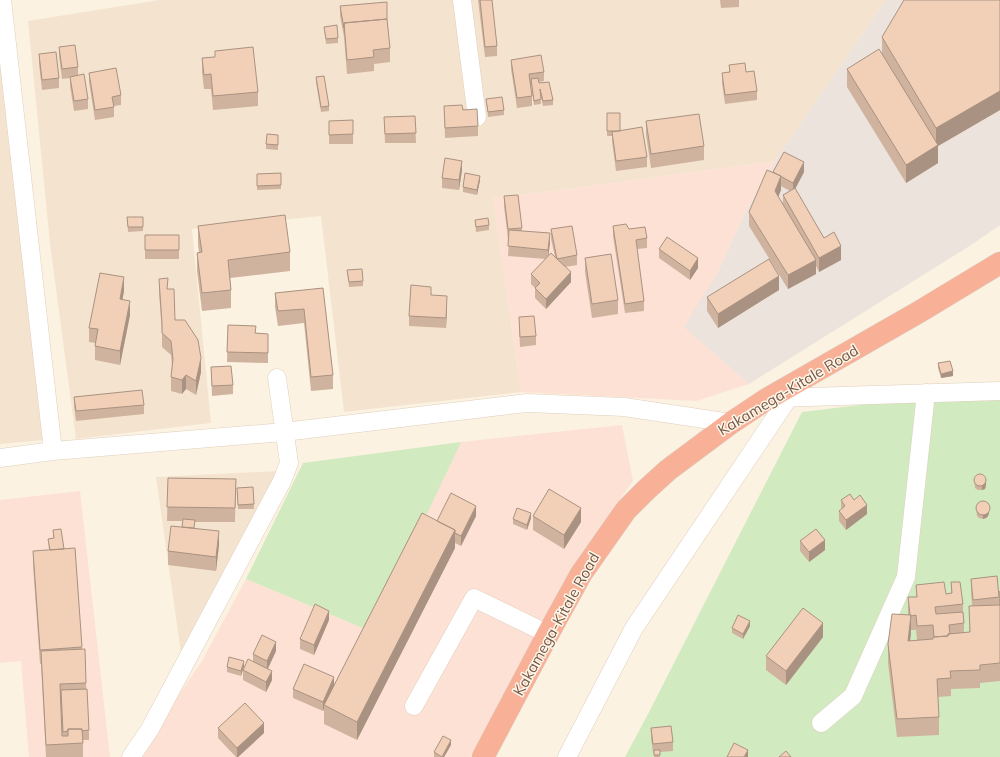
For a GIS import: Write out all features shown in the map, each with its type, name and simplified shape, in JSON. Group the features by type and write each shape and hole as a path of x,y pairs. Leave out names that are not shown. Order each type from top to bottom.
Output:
{"highway":[{"name":"Kakamega-Kitale Road","path":"483,757 581,574 626,510 668,470 731,423 767,399 919,312 1000,263"}],"street":[{"path":"2,0 53,451"},
{"path":"462,0 477,117"},
{"path":"131,757 150,729 282,481 289,463 277,378"},
{"path":"767,399 789,397 1000,391"},
{"path":"821,723 853,696 906,577 926,393"},
{"path":"567,757 634,628 789,397"},
{"path":"0,458 53,451 284,432 528,403 624,407 731,423"},
{"path":"414,706 474,598 548,634"}],"shaded area":[{"path":"159,0 886,0 775,161 493,198 521,392 344,412 321,216 192,229 211,423 76,439 50,244 28,21"},
{"path":"886,0 1000,0 1000,225 971,245 749,384 684,327 717,274 745,213 775,161"},
{"path":"0,47 43,440 0,444"},
{"path":"775,161 745,213 717,274 699,340 749,384 696,401 521,392 493,198"},
{"path":"622,425 633,481 582,553 470,757 136,757 202,661 246,579 365,629 461,442"},
{"path":"279,471 181,653 156,477"},
{"path":"80,491 110,757 29,757 21,661 0,663 0,500"}],"green space":[{"path":"1000,388 1000,757 625,757 802,412"},
{"path":"461,442 417,535 365,629 246,579 303,463"}],"building":[{"path":"480,0 492,0 497,46 485,47"},
{"path":"904,0 1000,0 1000,91 936,128 882,37"},
{"path":"387,2 387,19 344,23 344,28 340,6"},
{"path":"387,19 390,48 373,50 374,57 347,60 344,23"},
{"path":"337,25 338,38 326,39 324,27"},
{"path":"75,45 78,67 62,69 59,47"},
{"path":"253,47 258,92 213,96 211,74 204,75 202,58 215,57 215,51"},
{"path":"879,49 938,145 906,165 847,69"},
{"path":"56,52 59,78 42,80 39,54"},
{"path":"541,55 544,72 529,74 532,96 517,98 511,60"},
{"path":"745,63 746,72 754,71 757,91 725,95 722,73 730,72 729,65"},
{"path":"116,68 121,95 112,97 114,107 95,110 89,73"},
{"path":"84,74 88,99 74,101 70,77"},
{"path":"324,76 329,106 321,107 316,77"},
{"path":"538,78 539,83 549,82 553,100 543,101 540,89 541,99 534,101 531,79"},
{"path":"502,97 504,110 488,112 486,99"},
{"path":"462,105 463,110 477,109 478,126 445,128 444,106"},
{"path":"607,113 620,113 620,131 607,131"},
{"path":"699,114 704,146 651,154 646,121"},
{"path":"415,116 416,133 385,134 384,117"},
{"path":"353,120 353,134 329,135 329,121"},
{"path":"642,127 647,157 616,161 612,132"},
{"path":"267,134 278,135 278,145 266,144"},
{"path":"784,152 804,162 793,183 773,172"},
{"path":"445,158 462,161 459,180 442,178"},
{"path":"767,170 781,176 775,191 816,260 788,275 749,212"},
{"path":"281,173 281,185 257,186 257,174"},
{"path":"465,173 480,176 477,190 463,187"},
{"path":"795,188 824,238 834,232 841,246 819,258 783,195"},
{"path":"518,195 522,228 508,229 504,196"},
{"path":"285,215 290,252 228,260 231,290 202,293 197,253 202,252 198,226"},
{"path":"127,217 143,217 143,227 128,227"},
{"path":"488,218 489,225 476,227 475,220"},
{"path":"626,224 629,229 645,227 647,238 636,240 644,301 625,304 613,226"},
{"path":"572,226 577,255 557,259 551,229"},
{"path":"509,230 550,233 548,250 508,246"},
{"path":"145,235 179,235 179,250 145,250"},
{"path":"667,237 698,258 690,271 659,249"},
{"path":"551,253 571,272 546,299 535,288 540,283 531,274"},
{"path":"611,254 618,300 592,304 585,258"},
{"path":"769,259 779,276 718,314 707,297"},
{"path":"362,269 363,281 349,282 347,270"},
{"path":"100,273 124,277 120,299 130,301 120,351 95,346 98,329 89,328"},
{"path":"168,278 167,289 174,289 175,320 185,320 198,340 201,358 196,381 186,375 182,380 171,377 173,359 171,341 162,333 159,279"},
{"path":"411,285 431,287 431,295 447,296 446,318 409,316"},
{"path":"323,288 333,375 311,377 304,309 278,311 275,293"},
{"path":"534,316 536,336 520,337 519,317"},
{"path":"228,325 256,326 255,333 268,334 268,353 227,352"},
{"path":"950,361 953,371 941,374 938,363"},
{"path":"231,366 233,385 212,386 211,367"},
{"path":"142,390 144,405 76,411 74,397"},
{"path":"980,474 984,476 986,480 984,484 980,486 976,484 974,480 976,476"},
{"path":"168,478 236,479 235,508 167,507"},
{"path":"253,487 254,504 238,505 237,488"},
{"path":"549,489 581,508 564,535 533,516"},
{"path":"451,493 476,506 461,536 455,533 455,530 437,521"},
{"path":"850,494 854,500 860,495 867,505 846,520 839,511 845,506 841,500"},
{"path":"983,501 988,503 990,508 988,513 983,515 978,513 976,508 978,503"},
{"path":"517,508 531,513 527,525 513,519"},
{"path":"422,513 455,530 357,722 324,705"},
{"path":"183,519 195,520 194,528 182,527"},
{"path":"171,526 219,531 216,557 168,551"},
{"path":"61,529 64,549 50,550 48,539 54,538 53,530"},
{"path":"816,529 825,540 809,552 800,541"},
{"path":"75,548 82,647 40,650 33,551"},
{"path":"997,576 999,597 973,600 971,579"},
{"path":"944,582 946,594 952,593 951,582 960,582 963,604 935,607 936,614 963,612 964,623 949,625 950,634 948,634 948,636 934,637 933,625 917,626 916,615 910,615 908,597 917,597 916,585"},
{"path":"315,604 329,611 314,645 300,639"},
{"path":"1000,605 1000,663 980,665 980,670 950,671 951,678 937,679 939,717 897,719 888,644 892,614 911,615 908,641 933,639 933,637 948,636 948,634 970,632 969,606"},
{"path":"803,608 823,623 786,671 766,656"},
{"path":"738,615 750,621 743,634 732,628"},
{"path":"262,635 276,642 267,661 253,654"},
{"path":"85,649 86,683 60,684 62,736 68,736 68,729 82,729 83,743 46,745 41,651"},
{"path":"229,657 244,661 241,671 227,667"},
{"path":"248,659 272,671 266,682 243,670"},
{"path":"304,664 334,677 323,702 293,689"},
{"path":"87,689 89,730 82,731 82,729 68,729 68,731 63,732 61,690"},
{"path":"245,703 264,723 237,748 218,728"},
{"path":"671,726 673,742 653,744 651,728"},
{"path":"443,736 451,740 442,757 434,752"},
{"path":"734,743 748,750 744,757 727,757"},
{"path":"654,750 660,750 660,755 654,755"},
{"path":"786,751 791,757 779,757"}]}
